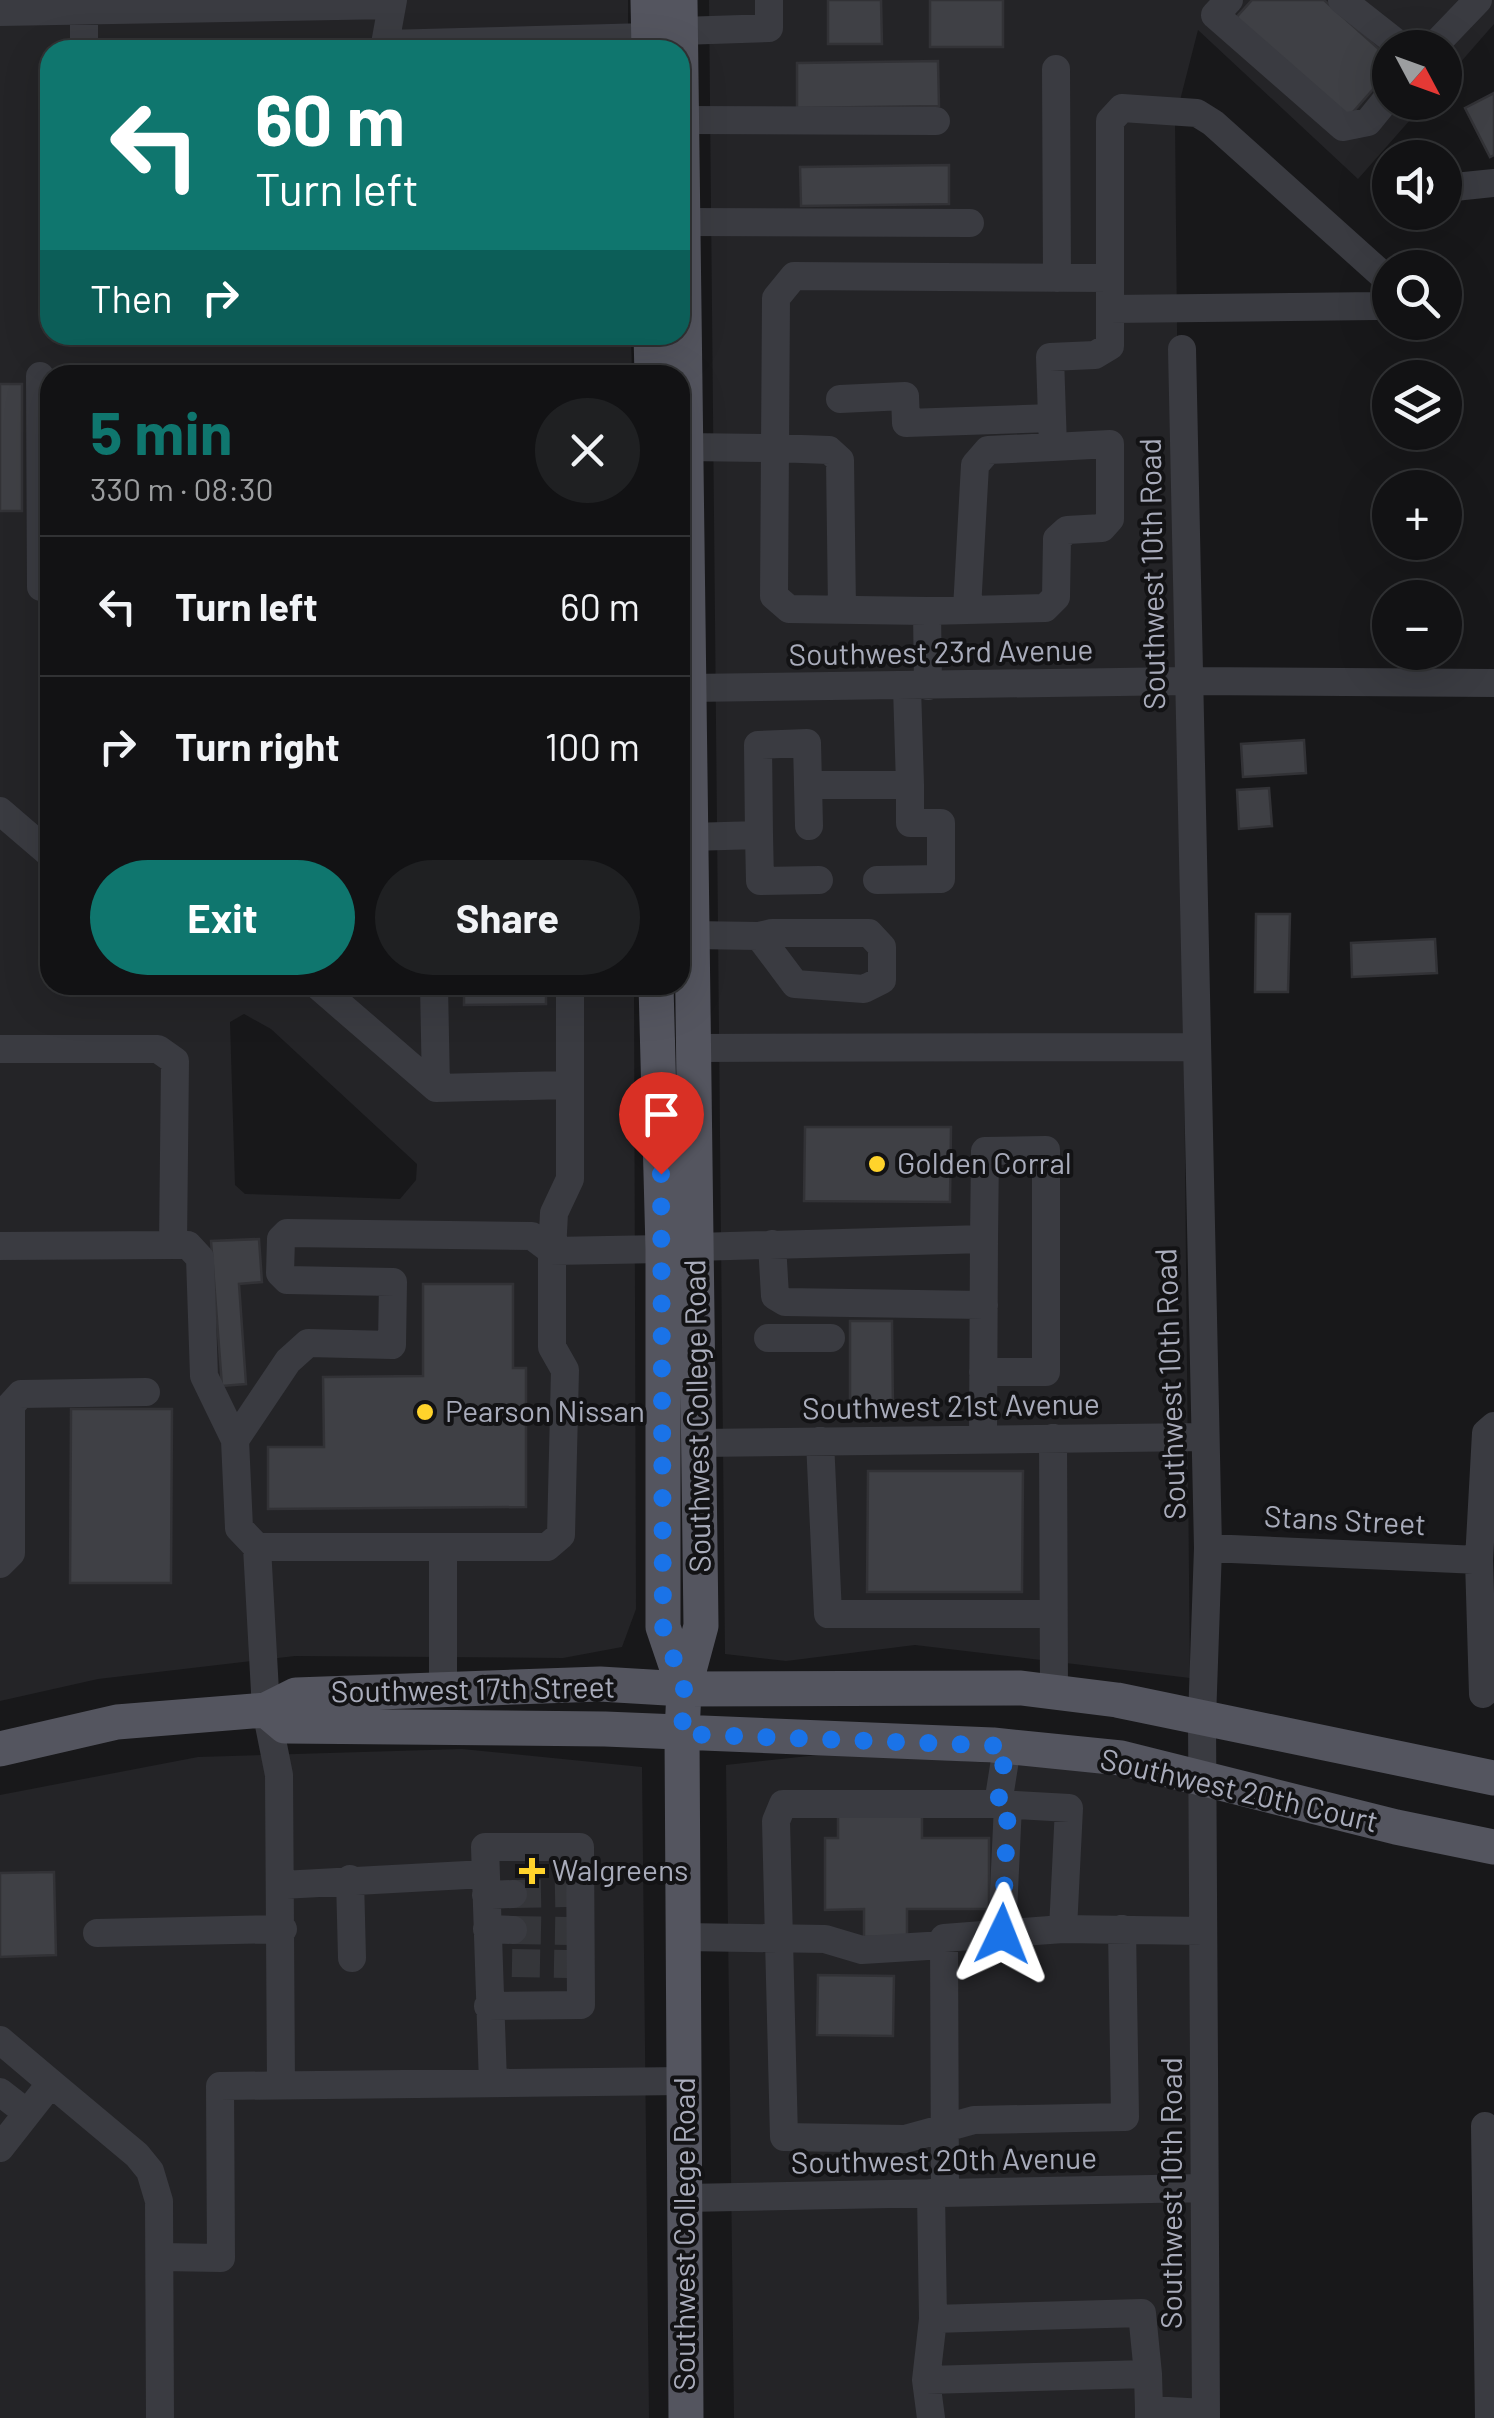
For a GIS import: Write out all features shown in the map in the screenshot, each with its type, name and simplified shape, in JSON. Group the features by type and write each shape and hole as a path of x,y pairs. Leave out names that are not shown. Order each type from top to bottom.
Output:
{"main road":[{"name":"Southwest College Road","path":"648,0 664,30"},
{"name":"Southwest College Road","path":"684,1689 663,1627 679,1248 693,1048 690,838"},
{"name":"Southwest College Road","path":"657,995 698,1444 701,1626 684,1689 682,1734 686,2418"},
{"name":"Southwest 17th Street","path":"0,1749 116,1722 266,1710 296,1695 600,1684 684,1689"},
{"name":"Southwest 20th Court","path":"684,1689 1021,1688 1117,1700 1494,1778"},
{"name":"Southwest 17th Street","path":"266,1710 285,1726 605,1729 682,1734"},
{"name":"Southwest 20th Court","path":"682,1734 1006,1746 1120,1758 1494,1847"}],"street":[{"path":"585,40 664,30 770,28 769,0"},
{"path":"1342,0 1380,30"},
{"path":"1449,30 1478,0"},
{"path":"0,12 392,2 384,40"},
{"path":"1214,5 1343,128 1368,122 1372,117"},
{"path":"84,11 84,40"},
{"path":"1056,69 1057,278"},
{"path":"1052,447 1050,356 1094,356 1110,346 1110,310 1110,278 1110,121 1122,108 1197,113 1212,122 1388,280 1389,295 1377,306 1110,310"},
{"path":"690,120 936,121"},
{"path":"1462,187 1494,184"},
{"path":"690,222 970,223"},
{"path":"966,609 975,465 988,450 1110,444 1110,519 1102,528 1067,530 1057,538 1056,597 1045,608 927,611 789,608 774,596 776,298 794,276 1110,278"},
{"name":"Southwest 10th Road","path":"1182,349 1186,681 1208,1548 1202,1718 1206,2415"},
{"path":"840,399 905,396 906,423 1052,418"},
{"path":"690,447 828,450 840,460 842,609"},
{"path":"878,880 940,880 941,823 910,823 917,686 927,611"},
{"name":"Southwest 23rd Avenue","path":"690,688 1186,681 1494,683"},
{"path":"809,826 808,743 758,745 760,881 819,880"},
{"path":"808,785 910,785"},
{"path":"0,811 40,845"},
{"path":"690,838 760,836"},
{"path":"691,935 869,933 882,947 882,980 864,989 795,984 758,936"},
{"path":"329,995 436,1088 569,1085"},
{"path":"434,995 436,1088"},
{"path":"257,1547 547,1547 561,1535 565,1370 552,1348 552,1252 554,1214 570,1178 570,995"},
{"path":"693,1048 1195,1047"},
{"path":"0,1049 158,1048 175,1060 174,1245"},
{"path":"983,1439 985,1150 1046,1150 1046,1372 984,1372"},
{"path":"393,1282 286,1280 280,1272 281,1239 287,1232 532,1236 552,1252 984,1239"},
{"path":"235,1440 288,1361 308,1343 392,1344 393,1234"},
{"path":"772,1244 775,1296 785,1302 984,1306"},
{"path":"0,1246 188,1245 200,1258 204,1376 235,1440 239,1528 257,1547 266,1710 278,1775 283,1929 281,2085"},
{"path":"768,1338 830,1338"},
{"path":"0,1564 11,1552 6,1422 11,1404 21,1394 146,1392"},
{"path":"1484,1694 1479,1560 1490,1432"},
{"name":"Southwest 21st Avenue","path":"698,1444 1204,1437"},
{"path":"1053,1438 1054,1692"},
{"path":"820,1441 828,1614 1054,1614"},
{"path":"443,1547 443,1688"},
{"name":"Stans Street","path":"1208,1548 1479,1560"},
{"path":"1002,1934 1006,1746"},
{"path":"1063,1928 1068,1808 1003,1804 783,1804 776,1821 782,1938 784,2137 904,2138 974,2120 1125,2117 1122,1930"},
{"path":"488,2006 582,2005 575,1964 574,1893 580,1848 485,1847 500,1930 500,1963 488,2006 492,2082"},
{"path":"282,1884 350,1880 495,1888"},
{"path":"350,1880 352,1958"},
{"path":"931,2418 926,2380 945,2130 944,1938 1063,1928 1203,1931"},
{"path":"97,1932 283,1929"},
{"path":"684,1937 825,1939 862,1950 944,1945"},
{"path":"0,2040 150,2171 159,2201 160,2418"},
{"path":"160,2257 222,2258 220,2086 684,2081"},
{"path":"0,2148 50,2083"},
{"path":"0,2092 27,2113"},
{"path":"1485,2126 1489,2418"},
{"name":"Southwest 20th Avenue","path":"685,2198 1204,2188"},
{"path":"933,2319 1142,2314 1149,2414 1206,2415"},
{"path":"926,2380 1148,2374"}],"shaded area":[{"path":"0,0 628,0 628,40 40,40 40,345 631,345 632,365 40,365 40,995 634,995 636,1609 622,1647 563,1658 295,1656 98,1679 0,1701","holes":["244,1014 271,1029 417,1164 416,1180 400,1199 245,1194 235,1185 230,1022"]},
{"path":"709,0 1494,0 1494,24 1462,61 1462,30 1372,30 1372,120 1410,120 1392,140 1372,140 1372,163 1358,179 1198,30 1175,120 1190,1678 915,1645 786,1661 725,1654"},
{"path":"462,1749 642,1767 649,2418 0,2418 0,1795 198,1757"},
{"path":"836,1753 1122,1771 1191,1789 1197,2418 734,2418 726,1765"}],"building":[{"path":"828,0 881,0 882,44 828,44"},
{"path":"930,0 1003,0 1003,47 930,47"},
{"path":"1252,0 1324,0 1372,43 1372,90 1345,121 1233,21"},
{"path":"938,61 939,106 797,108 797,63"},
{"path":"1494,93 1494,155 1490,157 1465,108"},
{"path":"949,165 949,204 801,206 800,167"},
{"path":"0,384 22,384 22,511 0,511"},
{"path":"1304,740 1306,773 1243,777 1241,744"},
{"path":"1269,788 1272,826 1239,829 1237,790"},
{"path":"1256,914 1290,914 1288,992 1255,992"},
{"path":"1435,939 1437,973 1352,977 1351,943"},
{"path":"464,995 546,995 546,1004 464,1005"},
{"name":"Golden Corral","path":"805,1127 951,1127 950,1202 804,1201"},
{"path":"259,1239 262,1282 239,1284 246,1384 222,1386 211,1241"},
{"name":"Pearson Nissan","path":"423,1284 513,1284 513,1368 526,1368 526,1507 268,1509 268,1447 324,1447 323,1377 423,1376"},
{"path":"850,1321 892,1321 893,1410 850,1411"},
{"path":"71,1409 172,1409 171,1583 70,1583"},
{"path":"868,1471 1023,1471 1022,1592 867,1592"},
{"path":"922,1813 922,1838 989,1838 989,1909 907,1909 907,1937 864,1937 864,1909 825,1910 825,1838 838,1838 838,1814"},
{"path":"54,1872 56,1955 0,1957 0,1873"},
{"path":"818,1975 894,1976 893,2036 817,2035"}],"tunnel":[{"path":"513,1894 567,1893"},
{"path":"513,1930 569,1931"},
{"path":"512,1963 568,1964"}],"place":[{"name":"Golden Corral","path":"877,1164"},
{"name":"Pearson Nissan","path":"425,1412"},
{"name":"Walgreens","path":"532,1871"}],"route":[{"path":"661,1174 663,1627 684,1689 682,1734 1006,1746 998,1804 1008,1805 1002,1934"}]}
